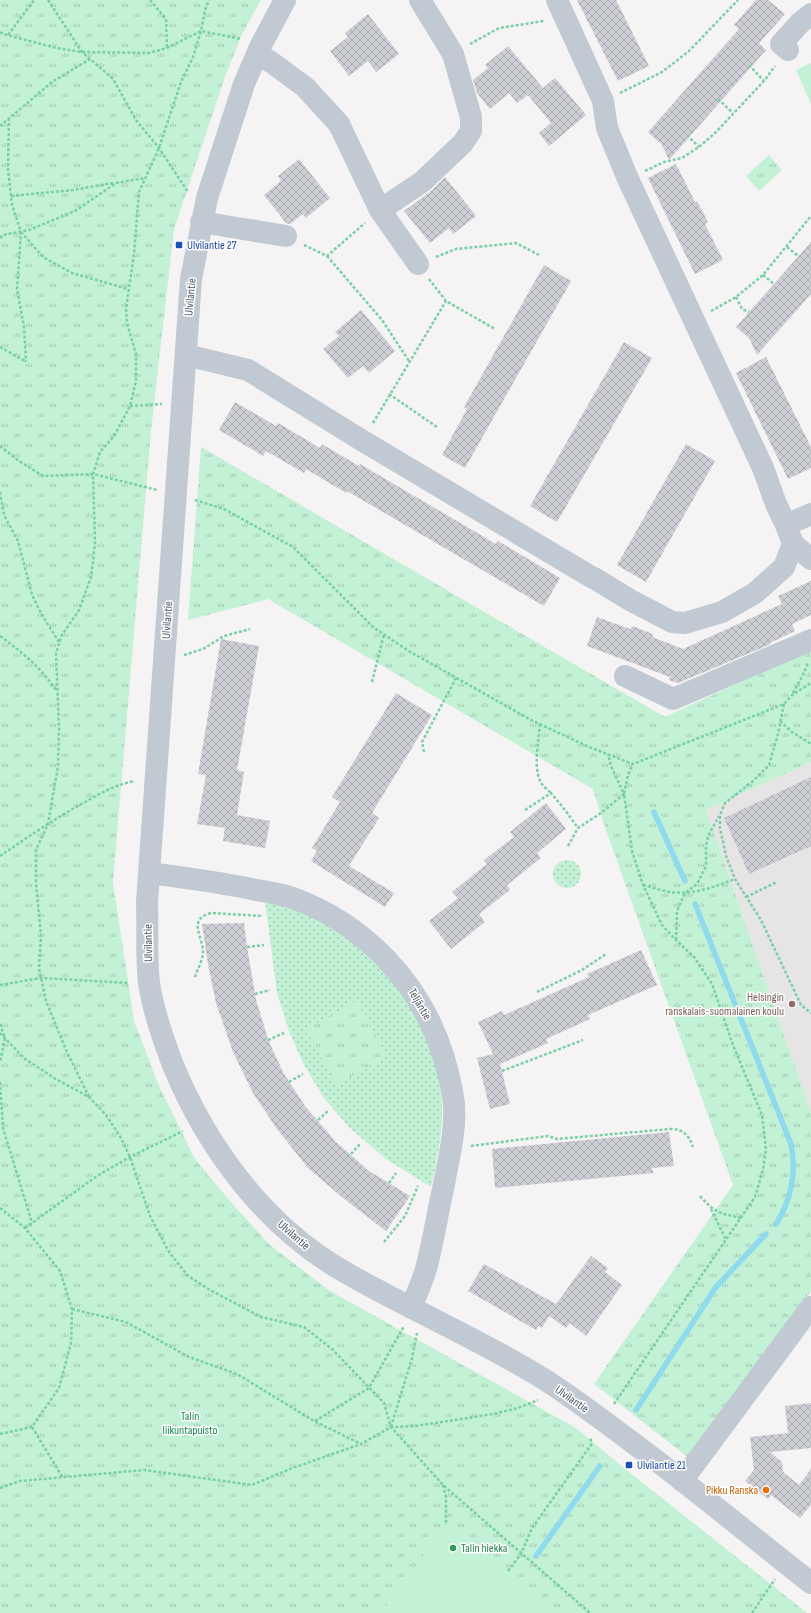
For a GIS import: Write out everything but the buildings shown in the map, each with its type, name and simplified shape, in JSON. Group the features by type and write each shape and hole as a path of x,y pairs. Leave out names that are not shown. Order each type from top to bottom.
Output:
{"street":[{"name":"Ulvilantie","path":"285,0 251,47 244,84 207,198 201,222 191,279 186,354 167,494 157,781 147,902 149,982 156,1014 166,1047 178,1077 200,1122 216,1147 245,1186 283,1227 313,1251 408,1317 514,1361 549,1382 603,1420 810,1581"},
{"path":"380,210 422,182 462,143 471,131 471,117 453,54 420,0"},
{"path":"560,9 604,101 607,128 628,179 763,468 789,534 811,559"},
{"path":"788,50 781,44 800,23 811,14"},
{"path":"251,47 305,88 339,124 380,210 418,264"},
{"path":"201,222 286,236"},
{"path":"186,354 248,370 363,441 630,600 672,622 685,623 722,612 755,593 784,567 789,534 811,514"},
{"path":"626,676 673,700 811,640"},
{"name":"Teljäntie","path":"149,872 247,888 290,897 323,911 358,932 380,951 412,990 431,1023 440,1046 451,1085 454,1103 454,1121 436,1227 425,1271 408,1317"},
{"path":"682,1481 811,1307"}],"path":[{"path":"8,35 34,0"},
{"path":"48,0 82,52 113,79 136,120 159,148 189,193"},
{"path":"150,0 166,19 167,48"},
{"path":"209,0 193,57 181,82 159,148 139,192 134,254 126,309 126,316 136,354 136,381 130,406 114,436 100,452 93,474 95,544 91,577 79,610 62,635 56,653 59,729 58,766 48,824 36,850 36,883 41,936 38,968 46,1001 63,1043 89,1097 106,1115 121,1138 130,1158 150,1216 168,1252 188,1276 210,1290 262,1317 304,1327 332,1349 384,1404 391,1427 443,1485 590,1613"},
{"path":"604,101 667,68 689,50 738,0"},
{"path":"453,54 499,28 560,9"},
{"path":"0,32 56,48 82,52 149,53 167,48 201,31 251,47"},
{"path":"628,179 664,162 682,158 699,147 764,81 788,50"},
{"path":"0,126 52,82 90,59"},
{"path":"749,65 764,81"},
{"path":"718,99 733,113"},
{"path":"0,347 26,362 24,328 17,289 21,232 12,205 8,169 9,118"},
{"path":"687,135 699,147"},
{"path":"11,196 73,190 145,178"},
{"path":"0,238 3,235 29,230 74,211 116,183"},
{"path":"327,256 380,210"},
{"path":"694,321 736,297 764,275 811,216"},
{"path":"21,232 43,257 66,270 128,289"},
{"path":"286,236 327,256 382,320 409,360"},
{"path":"495,329 446,300 418,264 456,249 516,243 539,255"},
{"path":"787,247 798,256"},
{"path":"764,275 774,284"},
{"path":"736,297 742,309 749,312"},
{"path":"363,441 409,360 446,300"},
{"path":"389,394 437,427"},
{"path":"130,406 165,404"},
{"path":"0,446 42,476 93,474 167,494 204,502 224,509 293,547 373,627 407,650 540,724 633,764 784,704 792,695 808,662"},
{"path":"0,492 4,515 18,541 32,595 42,615 59,642"},
{"path":"181,656 203,649 224,636 250,629"},
{"path":"372,682 384,634"},
{"path":"0,636 24,654 42,671 57,690"},
{"path":"424,752 422,742 456,678"},
{"path":"792,695 811,683"},
{"path":"676,940 677,911 686,893 697,884 706,866 706,846 708,836 725,803 752,782 769,765 784,704"},
{"path":"780,721 792,732 811,744"},
{"path":"540,724 537,756 538,777 542,784 566,810 578,828"},
{"path":"607,754 624,794 632,851 643,885 662,925 694,957 712,984 733,1045 762,1114 766,1150 763,1170 755,1197 612,1407"},
{"path":"568,846 578,828 624,794 628,775 633,764"},
{"path":"0,856 48,824 102,793 124,783 139,780"},
{"path":"525,810 551,793"},
{"path":"720,815 720,828 726,856 735,879 761,920 801,1005 811,1013"},
{"path":"643,885 670,892 686,893 706,890 735,879"},
{"path":"746,897 777,882"},
{"path":"195,976 203,953 198,925 200,919 205,914 211,913 263,916"},
{"path":"247,947 264,945"},
{"path":"537,992 582,970 606,954"},
{"path":"0,985 41,978 133,983"},
{"path":"255,994 270,990"},
{"path":"0,1024 6,1038 0,1062"},
{"path":"0,1033 24,1058 54,1078 89,1097"},
{"path":"268,1040 284,1034"},
{"path":"502,1071 583,1040"},
{"path":"289,1082 303,1074"},
{"path":"0,1082 3,1128 32,1223"},
{"path":"318,1120 328,1111"},
{"path":"450,1148 548,1136 557,1139 670,1129 678,1129 686,1134 693,1147"},
{"path":"25,1228 97,1176 183,1131"},
{"path":"351,1154 360,1144"},
{"path":"389,1183 396,1173"},
{"path":"384,1242 405,1216 418,1186"},
{"path":"700,1196 711,1209 726,1240"},
{"path":"0,1208 25,1228 60,1271 72,1309 71,1343 59,1388 32,1427 0,1434"},
{"path":"711,1209 719,1213 741,1218"},
{"path":"72,1309 126,1322 190,1357 237,1374 314,1421 361,1444"},
{"path":"314,1421 369,1388 408,1317"},
{"path":"391,1427 412,1358 417,1332"},
{"path":"0,1488 20,1481 144,1470 252,1485 290,1469 361,1444 391,1427 416,1426 492,1414 518,1408 539,1399 549,1382"},
{"path":"32,1427 64,1478"},
{"path":"508,1571 521,1554 532,1528 591,1445 592,1436"},
{"path":"443,1485 446,1497 446,1524"},
{"path":"752,1613 785,1563"}],"shaded area":[{"name":"Helsingin ranskalais-suomalainen koulu","path":"811,762 811,1113 706,810"}],"green space":[{"name":"Talin liikuntapuisto","path":"0,0 261,0 242,34 225,77 174,229 151,431 113,882 134,1021 159,1086 195,1159 229,1200 270,1245 330,1291 576,1428 624,1468 807,1613 0,1613"},
{"path":"811,63 811,104 796,70"},
{"path":"769,155 782,170 759,191 746,176"},
{"path":"201,447 665,717 811,649 811,762 706,810 811,1113 811,1291 688,1457 594,1384 733,1185 606,830 593,789 268,599 188,620"},
{"path":"567,860 577,864 581,874 577,884 567,888 557,884 553,874 557,864"},
{"path":"265,901 307,913 338,931 383,971 402,994 418,1019 430,1046 438,1075 442,1105 441,1136 431,1187 386,1159 349,1127 324,1098 304,1065 289,1031 277,993"},
{"path":"356,1001 387,1056 337,1085 306,1029"},
{"name":"Talin hiekka","path":"446,1525 508,1571 558,1613 381,1613"}],"waterway":[{"path":"654,812 685,881"},
{"path":"695,904 791,1144 793,1154 793,1175 791,1186 786,1206 776,1224"},
{"path":"636,1410 716,1287 766,1234"},
{"path":"536,1556 600,1466"}],"place":[{"name":"Ulvilantie 27","path":"179,245"},
{"name":"Helsingin ranskalais-suomalainen koulu","path":"792,1004"},
{"name":"Ulvilantie 21","path":"629,1465"},
{"name":"Pikku Ranska","path":"766,1490"},
{"name":"Talin hiekka","path":"453,1548"}]}
